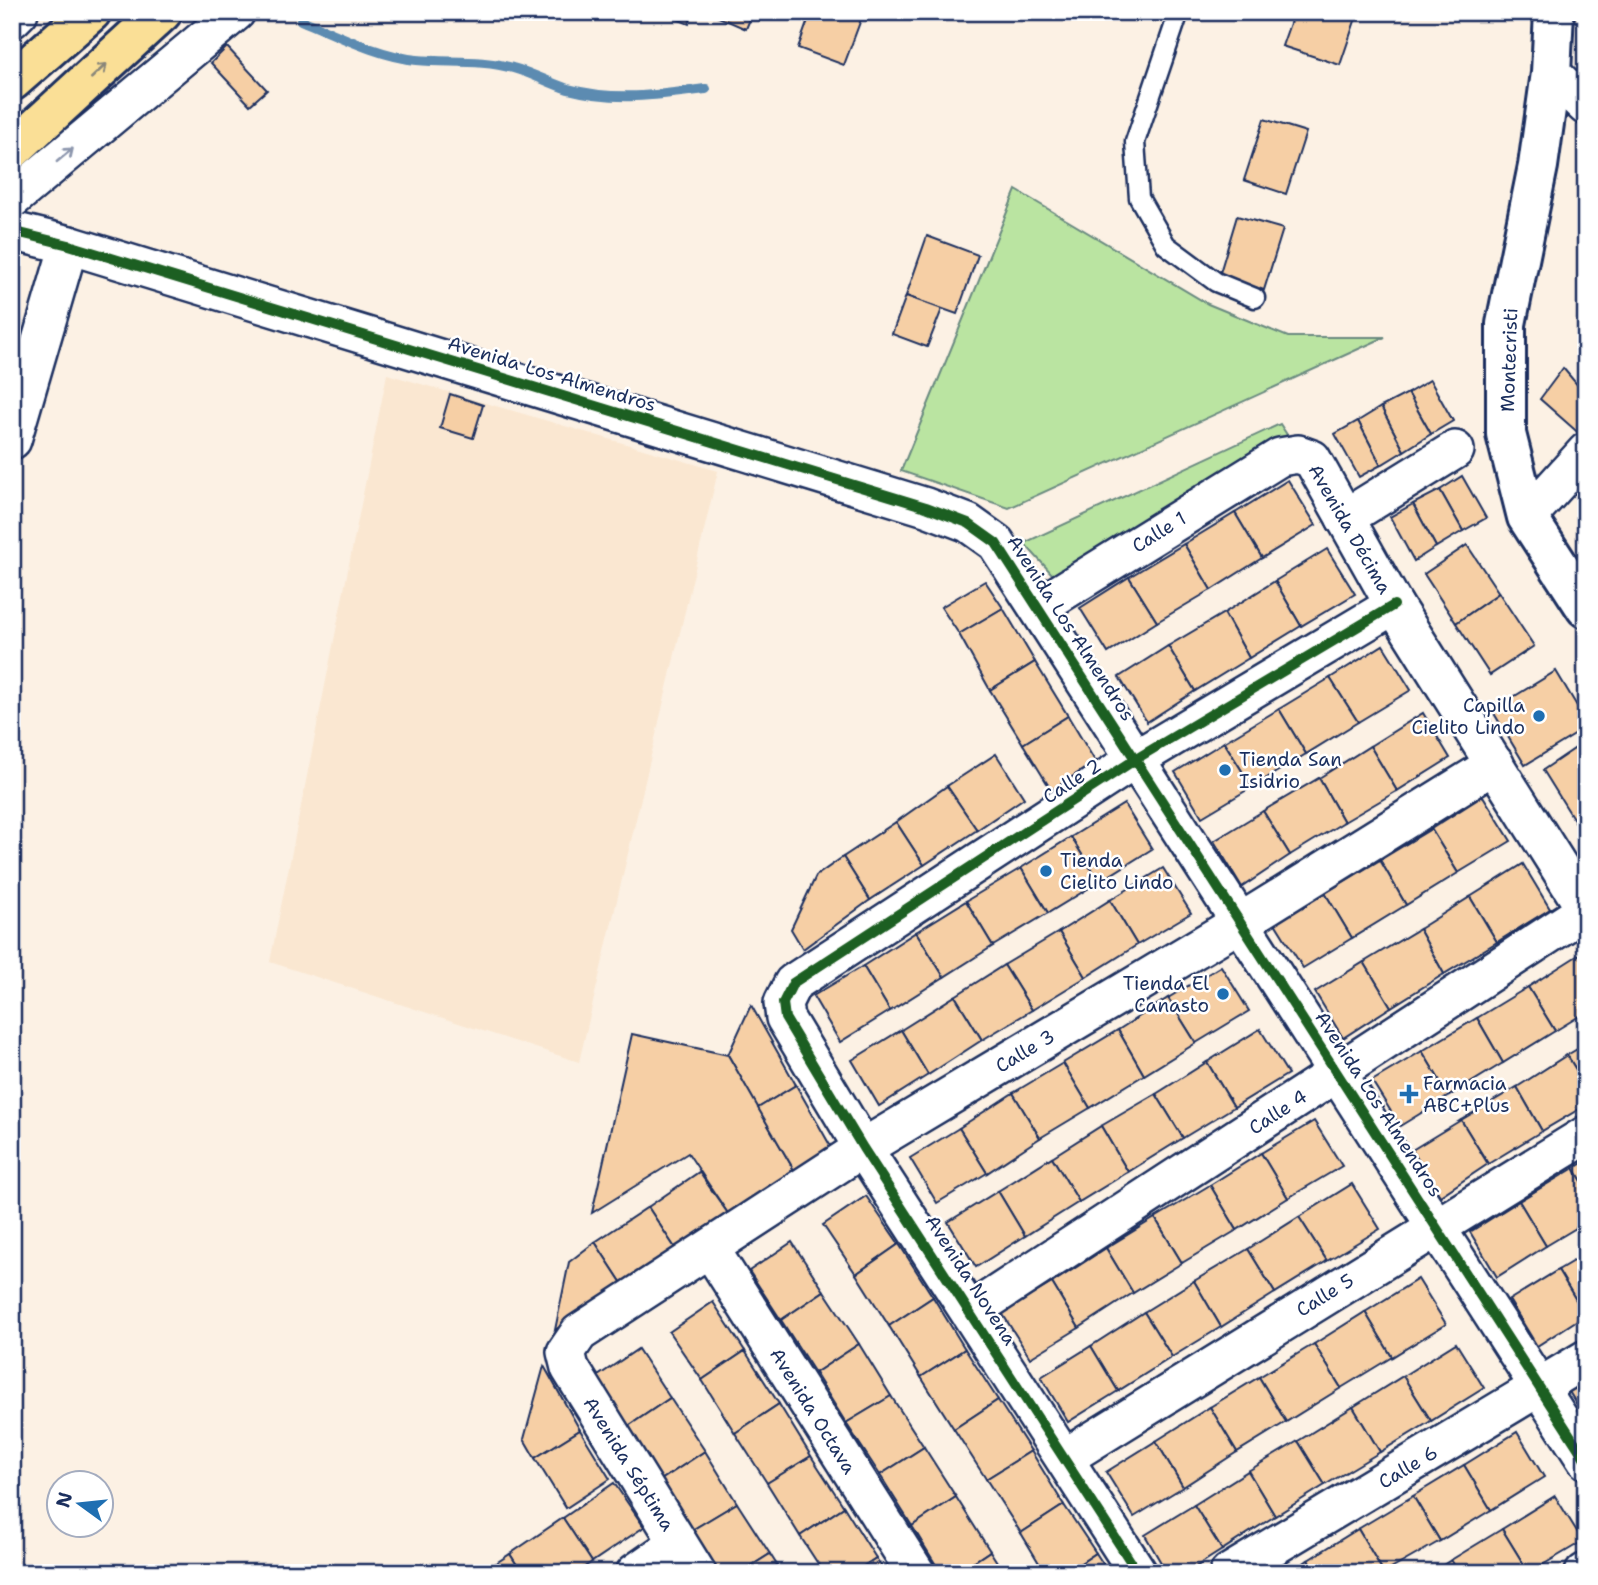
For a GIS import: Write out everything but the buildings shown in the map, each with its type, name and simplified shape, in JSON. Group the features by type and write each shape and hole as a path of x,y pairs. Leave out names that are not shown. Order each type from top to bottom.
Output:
{"highway":[{"path":"12,81 91,12"},
{"path":"12,150 162,12"}],"street":[{"path":"12,19 19,12"},
{"path":"12,199 236,12"},
{"name":"Montecristi","path":"1554,12 1551,73 1538,166 1506,324 1506,434 1527,517 1586,608"},
{"path":"1551,73 1586,106"},
{"name":"Avenida Los Almendros","path":"12,231 69,245 926,507 968,523 996,543 1586,1460"},
{"path":"12,440 69,245"},
{"path":"1345,518 1455,450"},
{"path":"1527,517 1586,452"},
{"name":"Avenida Décima","path":"1280,457 1298,454 1312,459 1394,605 1586,910"},
{"name":"Calle 1","path":"1038,607 1280,457"},
{"name":"Calle 2","path":"783,1003 793,983 1136,759 1394,605"},
{"name":"Calle 3","path":"566,1352 579,1333 711,1250 863,1148 1241,922 1495,764"},
{"name":"Calle 4","path":"970,1312 1586,910"},
{"name":"Avenida Novena","path":"783,1003 785,1018 863,1148 1066,1457 1138,1573"},
{"name":"Calle 5","path":"1066,1457 1586,1135"},
{"name":"Avenida Octava","path":"711,1250 916,1573"},
{"name":"Avenida Séptima","path":"566,1352 569,1368 688,1558"},
{"name":"Calle 6","path":"1229,1573 1586,1359"},
{"path":"635,1573 688,1558"}],"lane":[{"path":"1179,12 1135,142 1139,198 1166,245 1216,282 1255,298"}],"shaded area":[{"path":"387,374 718,471 579,1062 270,962"}],"green space":[{"path":"1016,190 1208,304 1288,337 1385,337 1009,508 901,471"},
{"path":"1280,424 1293,444 1061,584 1024,543"}],"waterway":[{"path":"301,20 358,44 402,58 501,65 586,93 637,96 706,89"}],"cycle path":[{"path":"12,231 69,245 926,507 968,523 996,543 1586,1460"},
{"path":"1138,1573 863,1148 785,1018 783,1003 793,983 1136,759 1394,605"}],"place":[{"name":"Capilla Cielito Lindo","path":"1539,716"},
{"name":"Tienda San Isidrio","path":"1225,770"},
{"name":"Tienda Cielito Lindo","path":"1046,871"},
{"name":"Tienda El Canasto","path":"1223,994"},
{"name":"Farmacia ABC+Plus","path":"1409,1094"}]}
